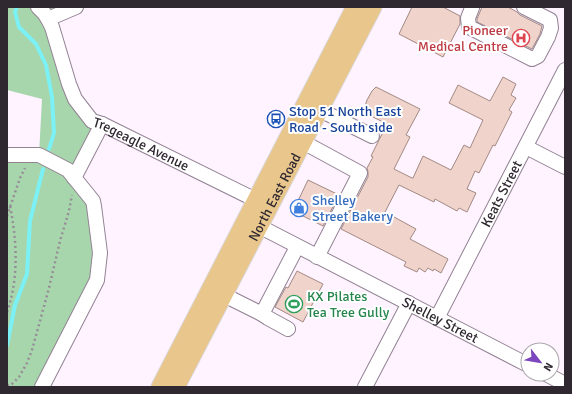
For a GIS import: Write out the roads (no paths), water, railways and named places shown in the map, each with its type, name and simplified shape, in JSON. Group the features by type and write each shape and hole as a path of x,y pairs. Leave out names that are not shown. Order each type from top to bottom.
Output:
{"main road":[{"name":"North East Road","path":"160,387 263,203 355,7"},
{"name":"North East Road","path":"263,203 303,142 374,7"},
{"name":"North East Road","path":"176,387 224,295 252,223"}],"street":[{"name":"Tregeagle Avenue","path":"38,7 44,13 52,27 75,99 92,121 102,124 263,203"},
{"path":"48,19 76,7"},
{"path":"472,7 468,18 469,27 532,59 538,56 548,37 551,28 550,20 524,7"},
{"name":"Keats Street","path":"437,318 565,70"},
{"path":"320,110 372,136"},
{"path":"74,178 102,124"},
{"path":"303,142 360,173 317,257"},
{"path":"526,146 565,167"},
{"path":"7,155 39,155 68,170 93,201 100,253 97,280 42,387"},
{"name":"Shelley Street","path":"252,223 520,361"},
{"path":"262,314 297,247"},
{"path":"224,295 288,329"},
{"path":"365,387 408,303"}],"waterway":[{"path":"17,7 15,12 19,27 36,44 46,65 52,97 54,133 49,149"},
{"path":"7,345 15,305 27,274 30,221 43,169"}],"place":[{"name":"Pioneer Medical Centre","path":"521,38"},
{"name":"Stop 51 North East Road - South side","path":"276,119"},
{"name":"Shelley Street Bakery","path":"299,208"},
{"name":"KX Pilates Tea Tree Gully","path":"294,304"}]}
